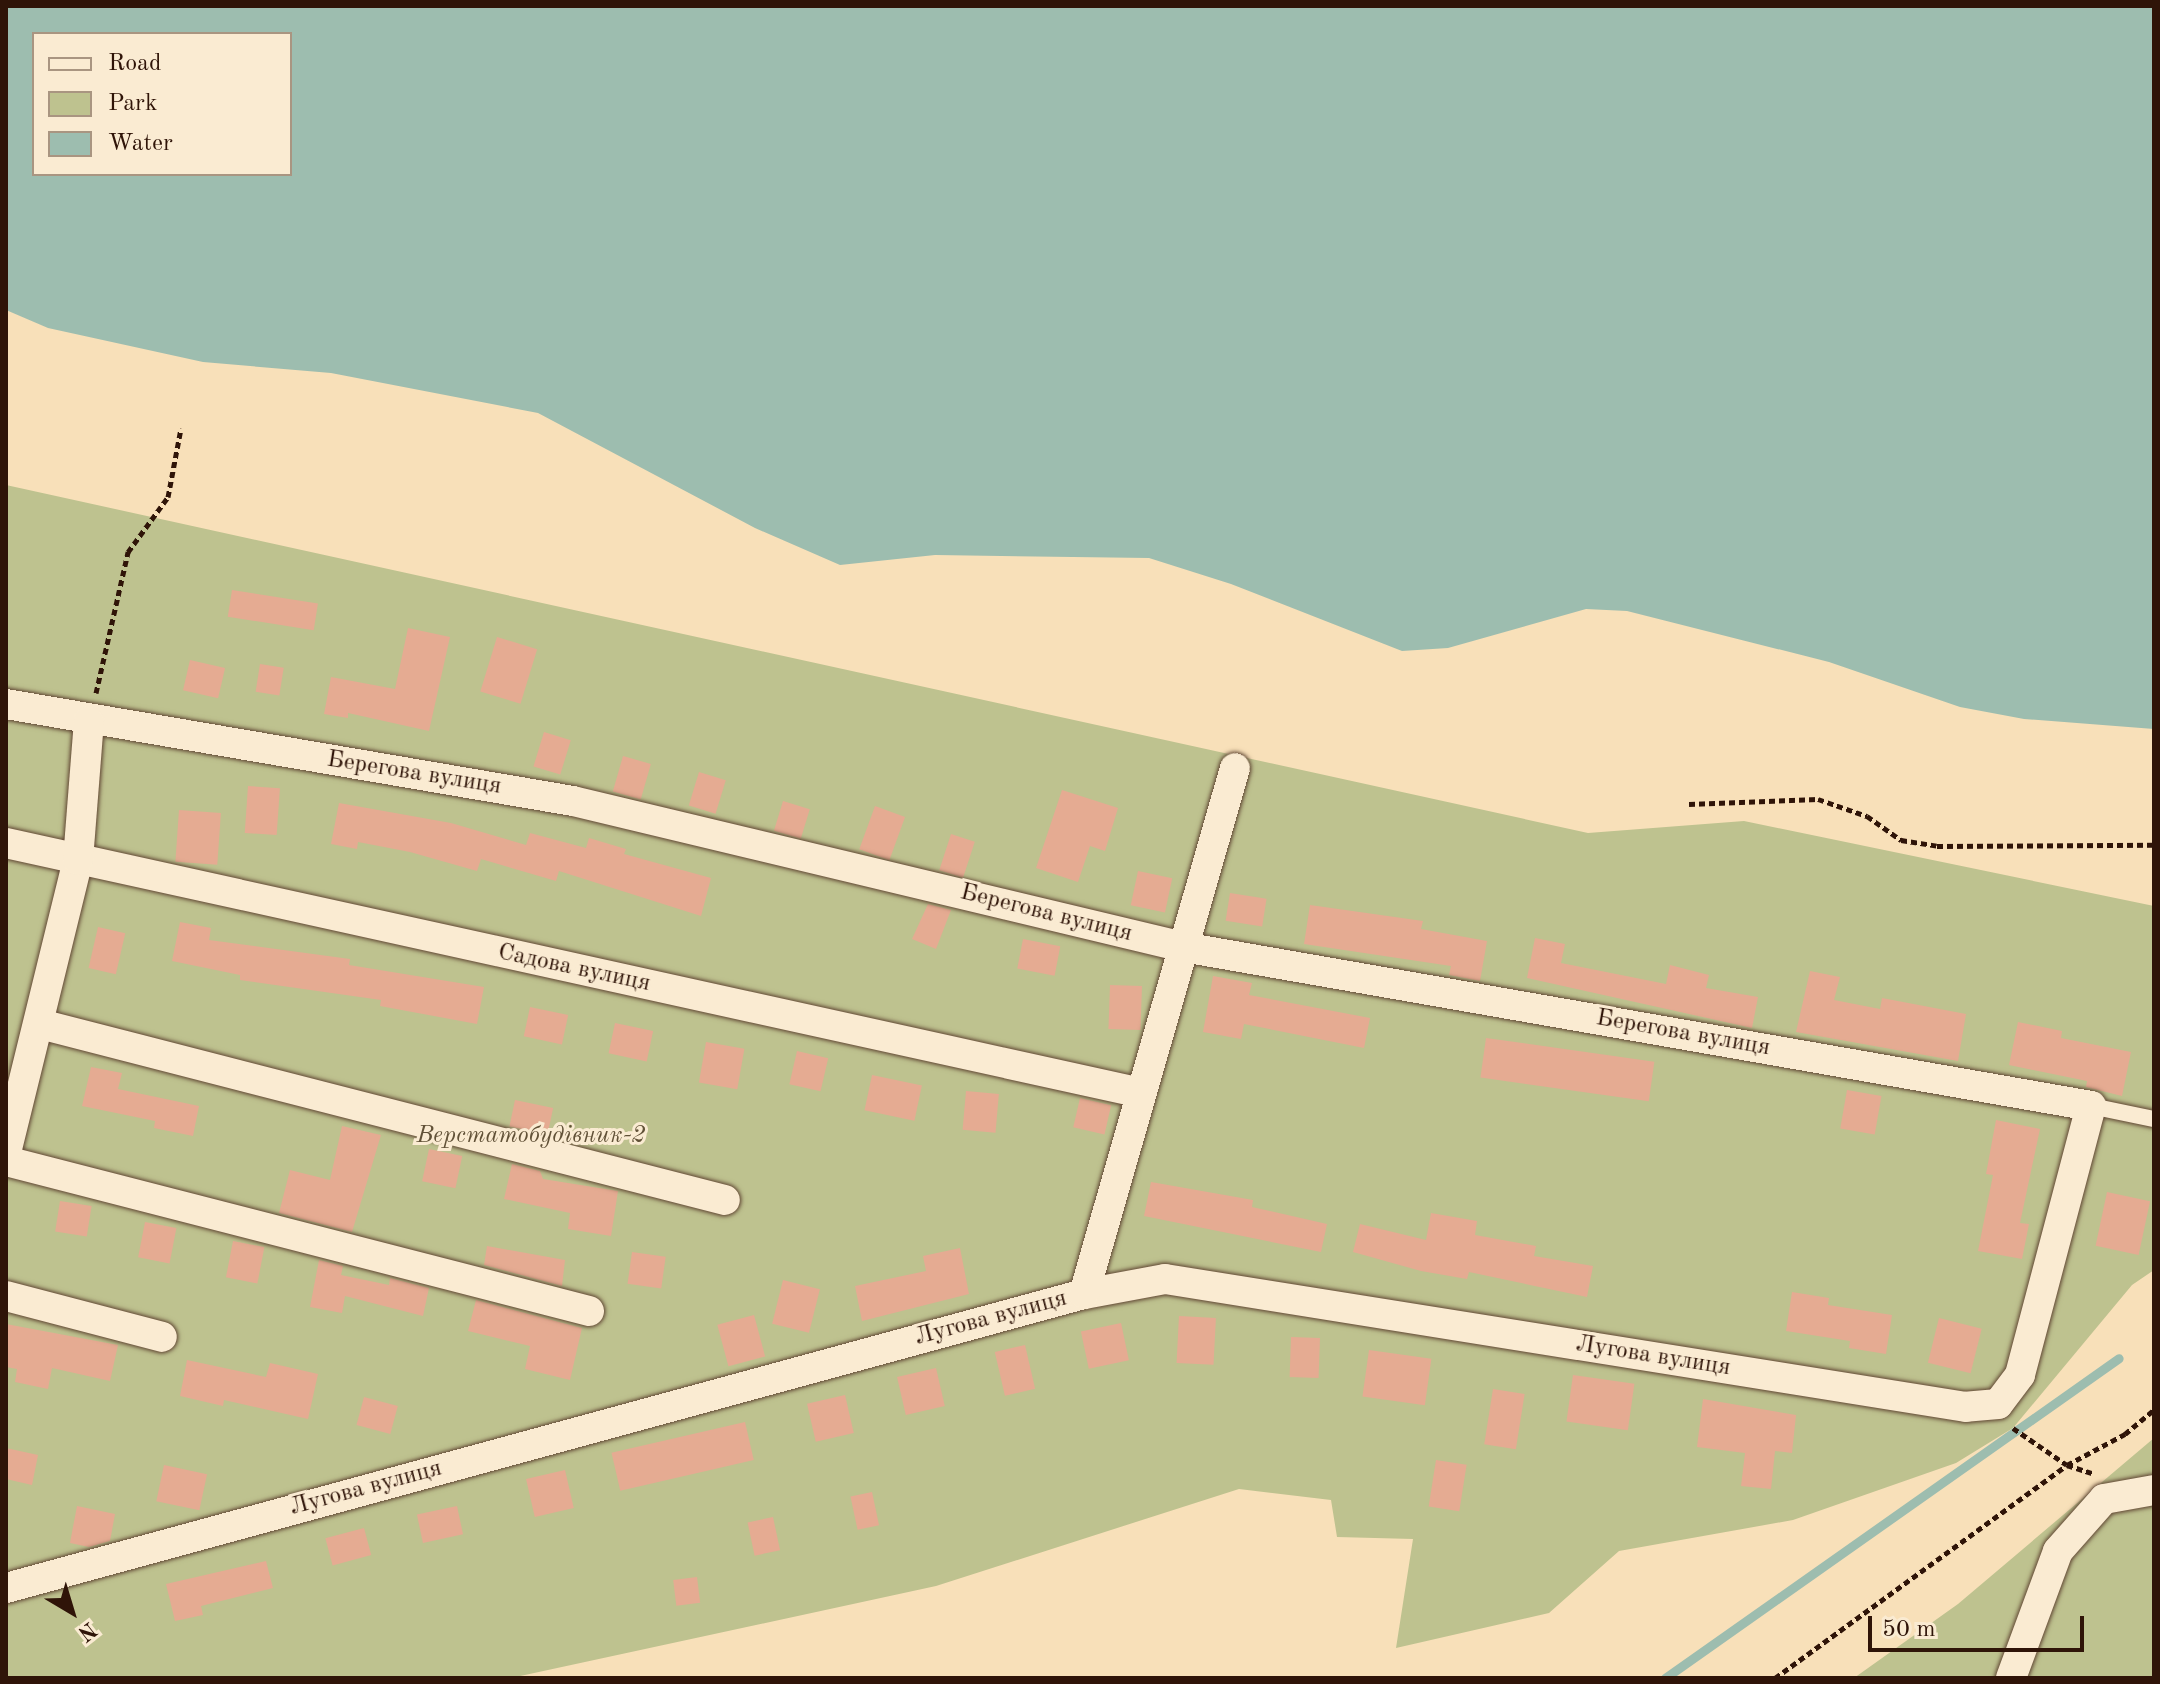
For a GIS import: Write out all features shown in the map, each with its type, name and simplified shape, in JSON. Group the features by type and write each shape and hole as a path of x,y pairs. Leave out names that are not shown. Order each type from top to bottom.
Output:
{"street":[{"name":"Берегова вулиця","path":"6,704 89,721 573,801 1183,947 2091,1106"},
{"path":"6,1153 78,860 89,721"},
{"path":"1084,1294 1235,768"},
{"name":"Садова вулиця","path":"6,843 1141,1093"},
{"path":"40,1024 725,1200"},
{"path":"1998,1404 2020,1375 2091,1106"},
{"path":"6,1161 589,1311"},
{"name":"Лугова вулиця","path":"6,1588 1084,1294 1165,1279 1966,1407 1998,1404"},
{"path":"6,1296 162,1337"},
{"path":"2011,1678 2058,1551 2104,1499 2154,1490"}],"lane":[{"path":"2091,1106 2154,1119"}],"path":[{"path":"89,721 128,552 168,497 181,428"},
{"path":"1689,804 1818,799 1867,816 1901,840 1937,846 2154,845"},
{"path":"1998,1404 2013,1428 2067,1465"},
{"path":"1775,1678 2067,1465 2125,1434 2154,1410"}],"green space":[{"name":"Верстатобудівник-2","path":"6,485 1588,833 1744,821 2154,906 2154,1270 2132,1285 2013,1428 1956,1463 1793,1520 1619,1551 1549,1613 1396,1648 1413,1539 1337,1537 1331,1500 1239,1489 936,1586 511,1678 6,1678"},
{"path":"2154,1438 2154,1678 1854,1678 1958,1604"}],"water":[{"path":"6,6 2154,6 2154,729 2024,719 1960,707 1829,662 1627,611 1586,609 1448,648 1402,651 1231,584 1149,558 935,555 840,565 755,528 538,413 331,373 203,362 48,328 6,310"}],"building":[{"path":"232,590 318,604 314,630 228,617"},
{"path":"408,628 450,637 429,731 348,713 348,718 324,714 331,677 395,689"},
{"path":"497,637 537,649 520,704 480,692"},
{"path":"190,660 225,668 218,698 183,690"},
{"path":"260,664 284,668 279,695 256,692"},
{"path":"544,732 571,740 560,775 533,766"},
{"path":"623,756 651,764 641,800 613,792"},
{"path":"699,772 726,780 716,814 689,805"},
{"path":"248,786 280,788 277,835 245,833"},
{"path":"1062,790 1118,808 1105,851 1090,846 1078,882 1036,868"},
{"path":"783,801 810,809 801,839 774,831"},
{"path":"339,803 451,823 526,845 530,833 586,848 589,838 626,849 624,854 711,878 701,916 559,871 556,881 481,859 477,871 410,852 358,842 357,849 331,844"},
{"path":"875,806 905,817 889,860 859,849"},
{"path":"179,810 221,813 217,865 175,862"},
{"path":"951,834 975,842 963,878 939,870"},
{"path":"1138,871 1172,878 1165,913 1131,905"},
{"path":"1230,893 1267,899 1262,926 1226,921"},
{"path":"928,904 951,910 936,949 912,939"},
{"path":"1310,905 1423,921 1421,929 1487,941 1480,981 1449,975 1451,966 1304,944"},
{"path":"180,922 211,928 209,940 350,959 349,965 484,987 477,1024 380,1006 381,1000 240,980 240,975 172,961"},
{"path":"98,927 125,933 116,974 89,968"},
{"path":"1535,938 1565,944 1561,963 1666,984 1670,965 1709,975 1706,988 1758,997 1752,1028 1527,978"},
{"path":"1023,939 1060,946 1055,976 1017,968"},
{"path":"1810,971 1840,977 1834,1000 1880,1009 1882,998 1966,1014 1958,1061 1796,1032"},
{"path":"1213,976 1252,983 1249,995 1370,1018 1364,1048 1244,1024 1241,1039 1203,1032"},
{"path":"1110,985 1142,986 1140,1030 1108,1029"},
{"path":"530,1007 568,1015 562,1044 524,1036"},
{"path":"2018,1022 2062,1031 2061,1038 2131,1052 2122,1096 2086,1087 2087,1081 2009,1065"},
{"path":"615,1023 653,1031 647,1061 609,1053"},
{"path":"1486,1038 1654,1062 1649,1101 1480,1078"},
{"path":"706,1042 744,1049 737,1089 699,1082"},
{"path":"797,1051 828,1058 821,1091 789,1084"},
{"path":"91,1067 122,1073 118,1089 199,1106 193,1136 154,1128 155,1121 82,1106"},
{"path":"872,1075 922,1086 914,1121 865,1110"},
{"path":"1847,1090 1881,1096 1875,1134 1840,1128"},
{"path":"966,1091 999,1094 995,1133 963,1130"},
{"path":"1080,1098 1111,1105 1104,1134 1073,1127"},
{"path":"515,1100 553,1108 548,1135 509,1126"},
{"path":"1996,1120 2040,1129 2020,1223 2029,1224 2022,1259 1978,1251 1993,1175 1986,1174"},
{"path":"342,1126 381,1135 352,1232 279,1213 290,1170 330,1180"},
{"path":"429,1149 462,1156 455,1188 422,1181"},
{"path":"512,1164 540,1171 543,1179 618,1191 611,1236 568,1229 570,1213 504,1199"},
{"path":"1151,1182 1253,1200 1252,1207 1327,1224 1321,1252 1144,1216"},
{"path":"2107,1192 2150,1201 2139,1255 2096,1246"},
{"path":"60,1201 92,1206 87,1237 55,1232"},
{"path":"1431,1213 1477,1221 1475,1235 1536,1246 1534,1256 1593,1266 1587,1297 1469,1272 1467,1279 1421,1271 1353,1252 1360,1224 1426,1240"},
{"path":"145,1222 176,1228 170,1263 138,1257"},
{"path":"233,1241 264,1247 257,1283 226,1277"},
{"path":"487,1246 565,1260 562,1286 484,1265"},
{"path":"960,1248 969,1294 862,1321 855,1286 926,1271 923,1256"},
{"path":"632,1252 666,1257 661,1288 628,1284"},
{"path":"319,1260 343,1266 341,1275 389,1285 390,1278 429,1288 423,1316 345,1296 342,1313 310,1307"},
{"path":"783,1280 820,1289 809,1333 772,1324"},
{"path":"1792,1292 1829,1298 1828,1305 1892,1315 1886,1354 1849,1348 1850,1341 1786,1331"},
{"path":"476,1300 582,1328 570,1380 525,1369 530,1346 468,1331"},
{"path":"754,1315 765,1357 728,1366 717,1325"},
{"path":"1179,1316 1216,1318 1213,1365 1177,1363"},
{"path":"1939,1318 1982,1329 1971,1373 1928,1363"},
{"path":"1121,1323 1129,1360 1089,1369 1081,1332"},
{"path":"6,1324 118,1345 110,1381 52,1368 48,1389 15,1382 17,1369 6,1367"},
{"path":"1291,1337 1320,1338 1319,1378 1290,1377"},
{"path":"1025,1345 1035,1389 1005,1396 995,1352"},
{"path":"1369,1350 1431,1359 1425,1405 1362,1397"},
{"path":"187,1360 266,1377 270,1363 318,1374 308,1419 224,1400 223,1406 180,1396"},
{"path":"936,1368 945,1406 906,1415 897,1377"},
{"path":"1573,1375 1634,1384 1628,1430 1566,1422"},
{"path":"1493,1389 1525,1394 1516,1449 1484,1444"},
{"path":"845,1395 854,1433 816,1442 807,1404"},
{"path":"364,1397 398,1406 390,1434 356,1425"},
{"path":"1703,1399 1796,1415 1792,1453 1775,1451 1771,1489 1741,1486 1745,1453 1697,1447"},
{"path":"745,1422 754,1460 620,1491 612,1453"},
{"path":"6,1448 38,1455 32,1485 6,1479"},
{"path":"1436,1460 1467,1465 1459,1511 1429,1506"},
{"path":"164,1465 207,1474 199,1510 156,1501"},
{"path":"565,1470 574,1508 535,1517 526,1479"},
{"path":"872,1492 879,1525 858,1530 850,1497"},
{"path":"77,1506 115,1514 110,1541 89,1547 70,1543"},
{"path":"457,1506 463,1534 423,1543 417,1515"},
{"path":"773,1517 780,1550 755,1556 748,1522"},
{"path":"364,1528 371,1555 333,1565 325,1538"},
{"path":"266,1561 273,1588 201,1606 203,1615 175,1621 166,1584"},
{"path":"697,1577 700,1603 676,1606 673,1580"}],"waterway":[{"path":"1665,1678 2119,1358"}]}
